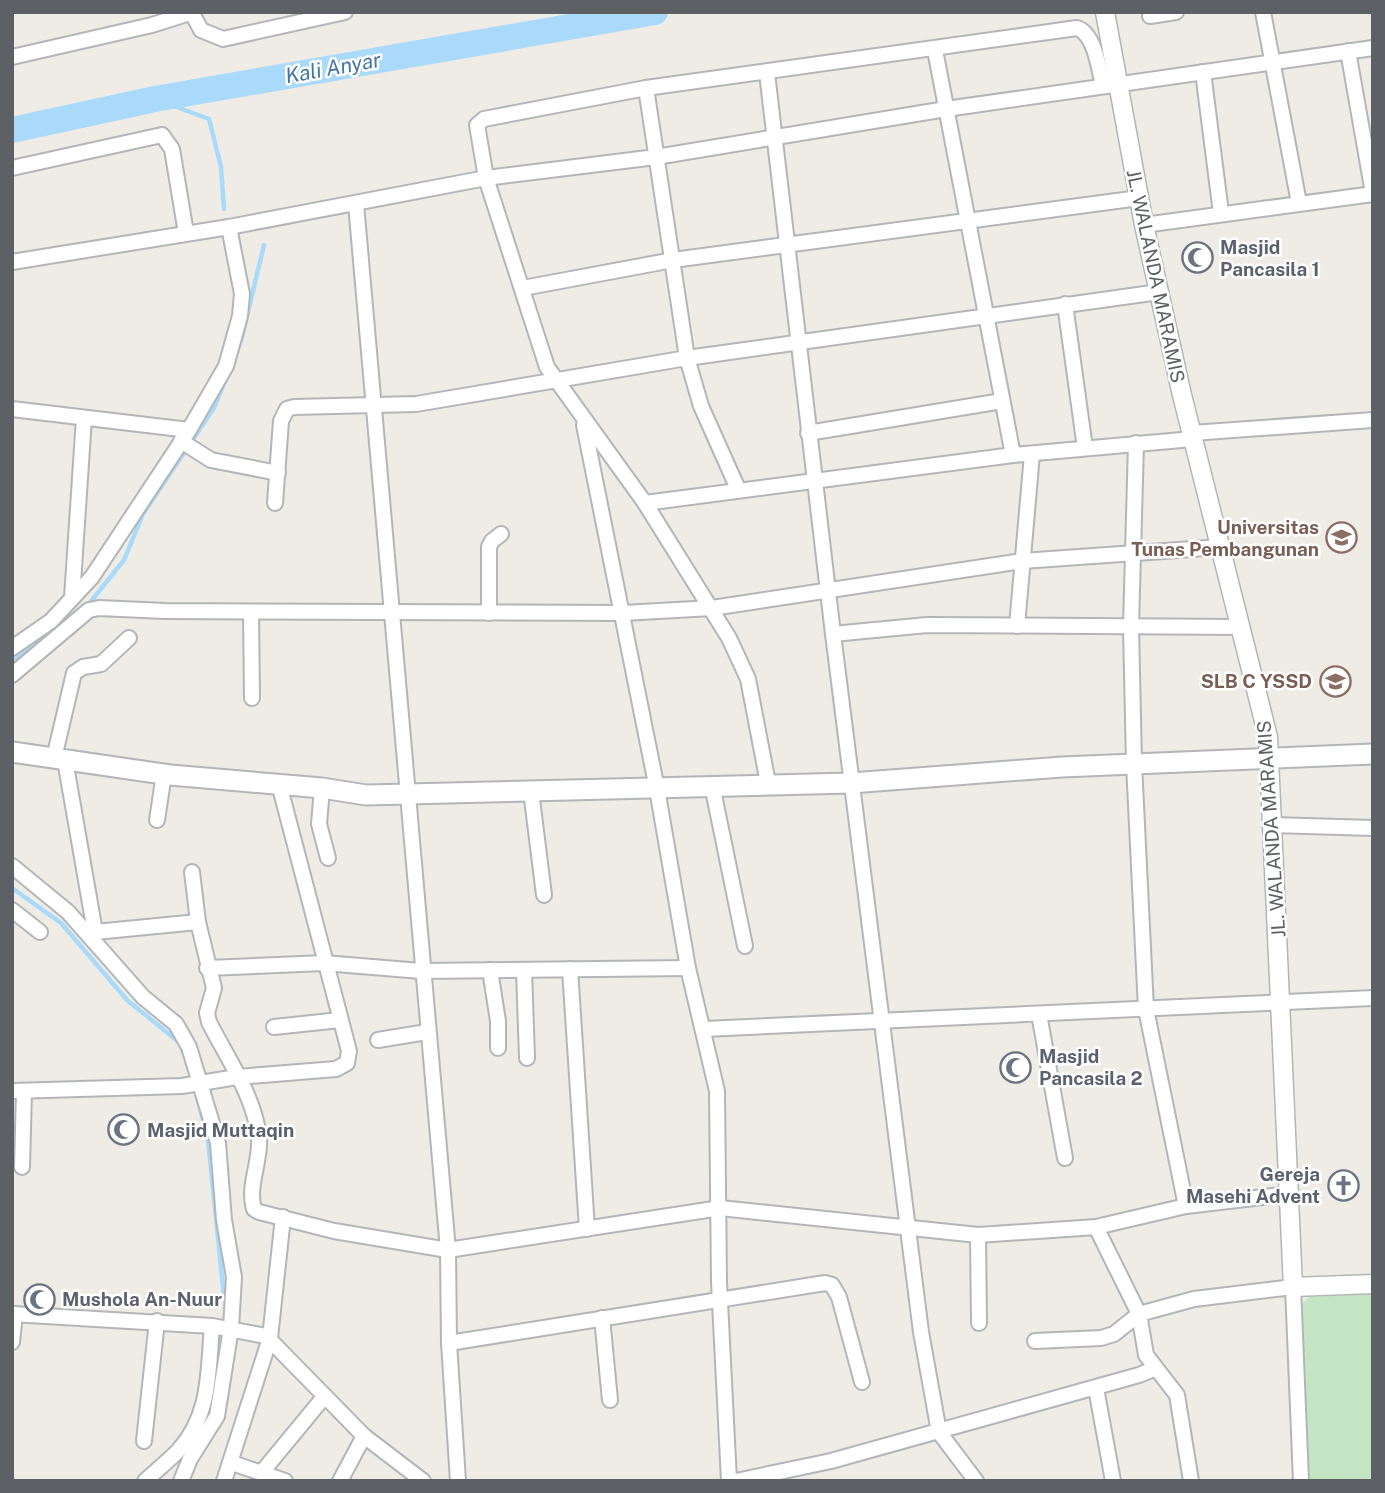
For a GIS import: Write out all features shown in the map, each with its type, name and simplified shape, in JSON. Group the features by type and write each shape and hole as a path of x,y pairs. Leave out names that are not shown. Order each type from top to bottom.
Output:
{"main road":[{"path":"12,752 164,774 322,788 366,795 851,783 1134,764 1373,754"}],"street":[{"path":"12,57 152,25 192,12 201,30 223,39 345,12"},
{"name":"JL. WALANDA MARAMIS","path":"1105,12 1112,57 1110,85 1139,198 1192,436 1265,720 1269,758 1293,1287"},
{"path":"1150,16 1176,12"},
{"path":"1263,12 1299,203"},
{"path":"768,783 748,679 712,608 645,503 554,380 538,346 523,288 486,178 477,130 480,121 646,88 1081,28 1110,85"},
{"path":"12,262 356,204 486,178 656,157 946,109 1373,48"},
{"path":"935,50 1013,456"},
{"path":"1144,225 1373,194 1348,51"},
{"path":"1203,72 1221,213"},
{"path":"767,73 808,433 921,1332 939,1432 976,1481"},
{"path":"646,88 687,358 701,406 738,489"},
{"path":"12,168 162,135 172,149 187,233"},
{"path":"523,288 673,260 969,223 1139,198"},
{"path":"356,204 375,407 390,613 409,795 421,971 448,1250 449,1343 458,1481"},
{"path":"12,675 74,608 92,577 187,441 226,366 240,316 242,294 229,226"},
{"path":"275,503 281,421 287,409 375,407 446,400 687,358 1159,292"},
{"path":"1065,304 1085,448"},
{"path":"808,433 1002,401"},
{"path":"12,410 84,418 187,441 205,458 227,465 278,473"},
{"path":"74,608 84,418"},
{"path":"583,420 657,789 688,968 705,1029 719,1109 720,1301 729,1481"},
{"path":"645,503 738,489 1013,456 1373,420"},
{"path":"1136,443 1131,627 1134,764 1146,1009 1185,1206"},
{"path":"1017,626 1031,454"},
{"path":"489,613 489,547 501,534"},
{"path":"12,648 74,608 251,612 623,613 712,608 828,588 1022,561 1222,547"},
{"path":"251,612 252,698"},
{"path":"833,634 917,626 1241,627"},
{"path":"92,933 60,759 74,673 83,667 101,664 129,638"},
{"path":"157,820 164,774"},
{"path":"22,1167 18,1091 192,1084 344,1066 349,1051 279,784"},
{"path":"712,785 745,946"},
{"path":"322,788 319,824 328,858"},
{"path":"531,791 544,895"},
{"path":"1272,825 1373,828"},
{"path":"12,866 47,892 92,933 136,989 176,1024 184,1035 192,1084 221,1164 224,1220 234,1277 231,1328 217,1416 181,1481"},
{"path":"192,872 198,922 214,988 208,1009 209,1022 256,1120 259,1139 252,1197 254,1209 334,1231 448,1250 720,1208 978,1235 1096,1227 1185,1206 1289,1194"},
{"path":"12,910 40,932"},
{"path":"92,933 198,922"},
{"path":"207,968 324,963 421,971 688,968"},
{"path":"570,969 587,1229"},
{"path":"490,970 498,1021 498,1048"},
{"path":"524,970 527,1058"},
{"path":"705,1029 1373,999"},
{"path":"1038,1014 1065,1158"},
{"path":"274,1027 340,1020"},
{"path":"378,1040 427,1032"},
{"path":"224,1481 270,1338 283,1217"},
{"path":"1096,1227 1139,1314 1146,1355 1177,1395 1191,1481"},
{"path":"978,1235 979,1323"},
{"path":"449,1343 816,1284 832,1285 839,1297 862,1382"},
{"path":"1035,1341 1101,1338 1114,1334 1139,1314 1194,1299 1293,1287 1373,1284"},
{"path":"1293,1287 1301,1481"},
{"path":"12,1342 14,1314 212,1326 270,1338 364,1436 423,1481"},
{"path":"602,1318 610,1399"},
{"path":"144,1441 157,1321"},
{"path":"145,1481 178,1451 199,1421 205,1403 212,1326"},
{"path":"736,1481 831,1461 939,1432 1096,1388 1156,1368"},
{"path":"1096,1388 1113,1481"},
{"path":"262,1472 324,1397"},
{"path":"340,1481 364,1436"},
{"path":"232,1462 285,1481"}],"green space":[{"path":"1373,1294 1373,1481 1307,1481 1300,1306 1309,1297"}],"waterway":[{"name":"Kali Anyar","path":"12,130 155,99 655,12"},
{"path":"155,99 209,119 221,167 224,209"},
{"path":"88,605 124,560 143,514 214,408 241,341 264,245"},
{"path":"12,662 67,620"},
{"path":"12,888 61,923 127,1000 180,1043 187,1062"},
{"path":"197,1097 208,1139 224,1297"},
{"path":"215,1377 219,1350"},
{"path":"204,1421 213,1389"}],"place":[{"name":"Masjid Pancasila 1","path":"1197,258"},
{"name":"Universitas Tunas Pembangunan","path":"1342,538"},
{"name":"SLB C YSSD","path":"1335,681"},
{"name":"Masjid Pancasila 2","path":"1016,1067"},
{"name":"Masjid Muttaqin","path":"124,1130"},
{"name":"Gereja Masehi Advent","path":"1343,1185"},
{"name":"Mushola An-Nuur","path":"39,1299"}]}
